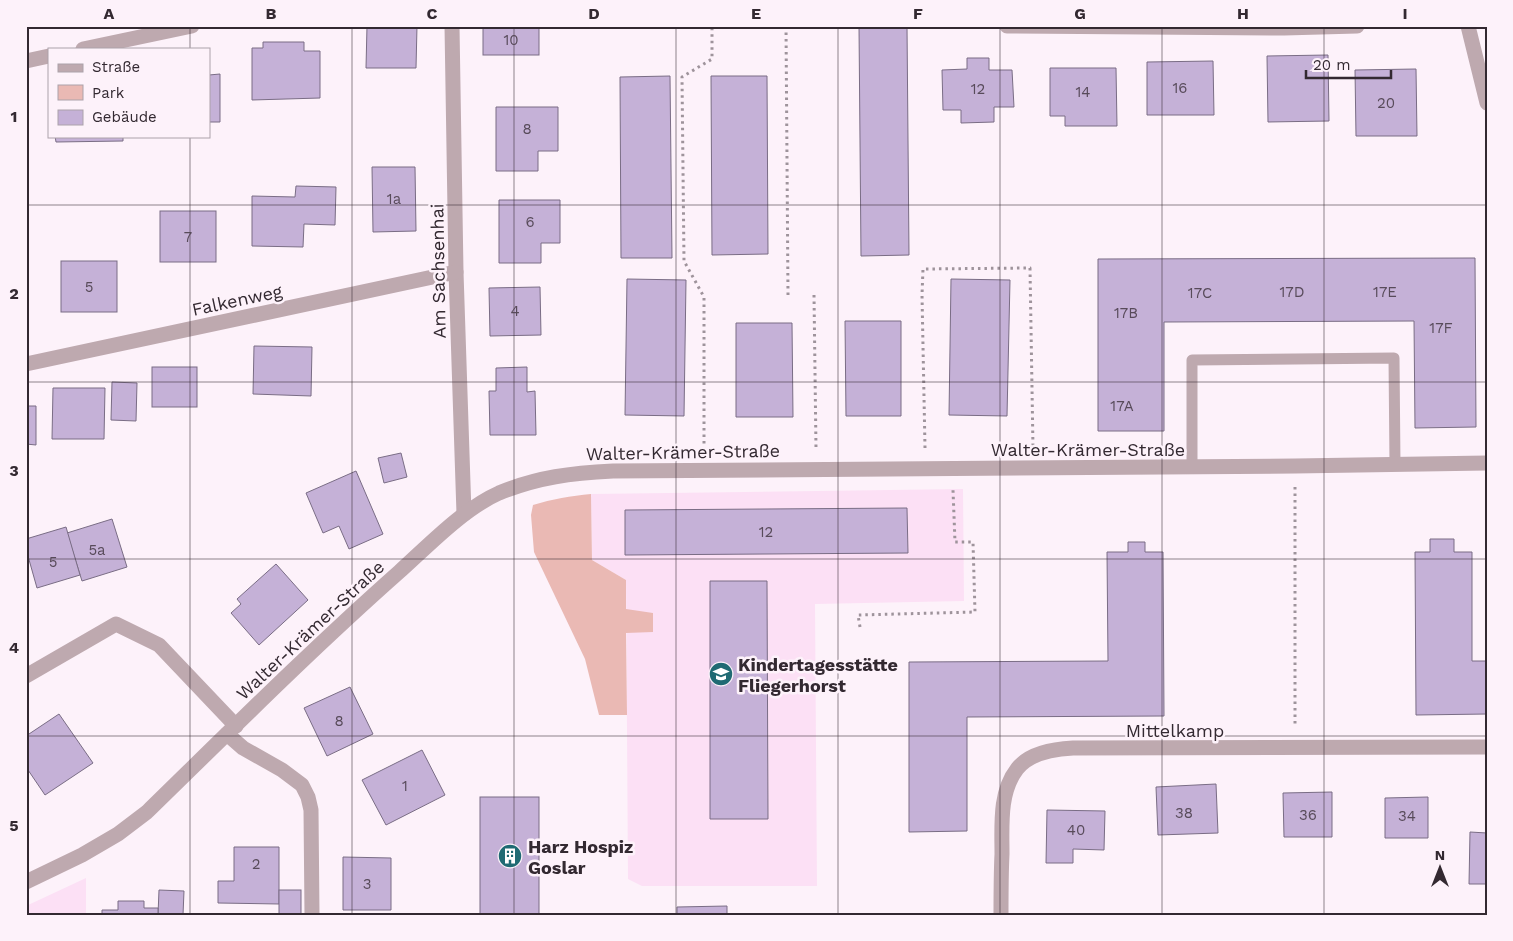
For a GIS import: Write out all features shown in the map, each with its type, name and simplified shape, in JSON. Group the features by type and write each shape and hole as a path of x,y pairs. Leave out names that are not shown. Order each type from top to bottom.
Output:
{"street":[{"path":"88,48 192,26"},
{"name":"Am Sachsenhai","path":"452,26 456,272 464,514"},
{"path":"1007,26 1357,26"},
{"path":"1468,26 1487,103"},
{"path":"26,60 48,56"},
{"name":"Falkenweg","path":"26,364 456,272"},
{"name":"Walter-Krämer-Straße","path":"26,882 82,855 118,834 147,812 372,596 464,514 498,494 536,481 575,473 704,470 1487,463"},
{"path":"26,676 116,624 159,645 232,730 243,748 294,778 302,785 308,797 311,810 312,915"},
{"name":"Mittelkamp","path":"1001,915 1002,812 1008,784 1018,767 1035,756 1055,749 1487,748"}],"lane":[{"path":"1192,466 1192,360 1394,358 1395,464"}],"path":[{"path":"704,470 704,297 684,262 682,77 712,59 712,26"},
{"path":"786,26 788,295"},
{"path":"926,469 922,269 1030,268 1033,468"},
{"path":"814,295 816,469"},
{"path":"1295,466 1295,748"},
{"path":"860,627 858,615 975,612 973,542 955,542 953,468"}],"shaded area":[{"name":"Kindertagesstätte Fliegerhorst","path":"963,489 964,601 815,604 817,886 642,886 628,879 626,580 592,560 591,494"},
{"path":"86,878 86,915 26,915 26,906"}],"green space":[{"path":"591,494 592,560 626,580 626,609 653,613 653,632 626,633 627,715 599,715 585,659 534,552 531,515 533,505"}],"building":[{"path":"367,26 417,26 416,68 366,68"},
{"path":"483,26 539,26 539,55 483,55"},
{"path":"859,26 907,26 909,255 861,256"},
{"path":"263,42 304,42 304,51 320,51 320,98 252,100 252,48 263,48"},
{"path":"1328,55 1329,121 1268,122 1267,56"},
{"path":"967,58 989,58 989,70 1012,70 1014,107 994,107 994,122 961,123 961,110 943,110 942,70 967,69"},
{"path":"1213,61 1214,115 1147,115 1147,62"},
{"path":"1050,68 1116,68 1117,126 1065,126 1065,116 1050,116"},
{"path":"1416,69 1417,136 1356,136 1355,70"},
{"path":"220,74 220,122 210,122 210,75"},
{"path":"670,76 672,258 621,258 620,77"},
{"path":"711,76 767,76 768,254 712,255"},
{"path":"496,107 558,107 558,151 538,151 538,171 496,171"},
{"path":"55,138 123,138 123,141 56,142"},
{"path":"372,167 415,167 416,231 373,232"},
{"path":"296,186 336,187 335,225 304,224 303,247 252,246 252,196 295,197"},
{"path":"499,200 560,200 560,243 541,243 541,263 499,263"},
{"path":"160,211 216,211 216,262 160,262"},
{"path":"1475,258 1476,427 1415,428 1414,321 1164,322 1164,431 1098,431 1098,259"},
{"path":"61,261 117,261 117,312 61,312"},
{"path":"627,279 686,280 684,416 625,415"},
{"path":"951,279 1010,280 1007,416 949,415"},
{"path":"540,287 541,335 490,336 489,288"},
{"path":"845,321 901,321 901,416 846,416"},
{"path":"736,323 792,323 793,417 736,417"},
{"path":"254,346 312,347 311,396 253,394"},
{"path":"152,367 197,367 197,407 152,407"},
{"path":"527,367 527,392 535,391 536,435 490,435 489,391 496,391 496,368"},
{"path":"112,382 137,383 136,421 111,420"},
{"path":"53,388 105,388 104,439 52,439"},
{"path":"26,406 36,406 36,445 26,444"},
{"path":"401,453 407,477 384,483 378,458"},
{"path":"356,471 383,534 349,549 339,526 323,533 306,493"},
{"path":"907,508 908,553 625,555 625,510"},
{"path":"112,519 127,567 82,581 67,533"},
{"path":"66,527 80,575 37,588 26,549 26,539"},
{"path":"1430,539 1454,539 1454,552 1472,552 1472,661 1487,661 1487,714 1416,715 1415,552 1430,552"},
{"path":"1128,542 1145,542 1145,552 1163,552 1164,716 967,717 967,831 909,832 909,662 1108,661 1107,552 1128,552"},
{"path":"276,564 308,600 259,645 231,613 241,604 237,599"},
{"path":"710,581 767,581 768,819 710,819"},
{"path":"350,687 373,734 327,756 304,708"},
{"path":"59,714 93,763 45,795 26,767 26,736"},
{"path":"422,750 445,795 386,825 362,780"},
{"path":"1216,784 1218,833 1158,835 1156,787"},
{"path":"1332,792 1332,837 1284,837 1283,793"},
{"name":"Harz Hospiz Goslar","path":"480,797 539,797 539,915 480,915"},
{"path":"1428,797 1428,838 1385,838 1385,798"},
{"path":"1047,810 1105,811 1104,850 1073,849 1073,863 1046,863"},
{"path":"1470,832 1487,833 1487,884 1469,884"},
{"path":"234,847 279,847 279,904 218,903 218,881 234,881"},
{"path":"343,857 391,858 391,910 343,910"},
{"path":"159,890 184,891 183,915 158,915"},
{"path":"279,890 301,890 301,915 279,915"},
{"path":"118,901 144,901 144,908 158,908 158,915 102,915 102,910 118,910"},
{"path":"727,906 727,915 677,915 677,907"}],"place":[{"name":"Kindertagesstätte Fliegerhorst","path":"721,674"},
{"name":"Harz Hospiz Goslar","path":"510,856"}]}
